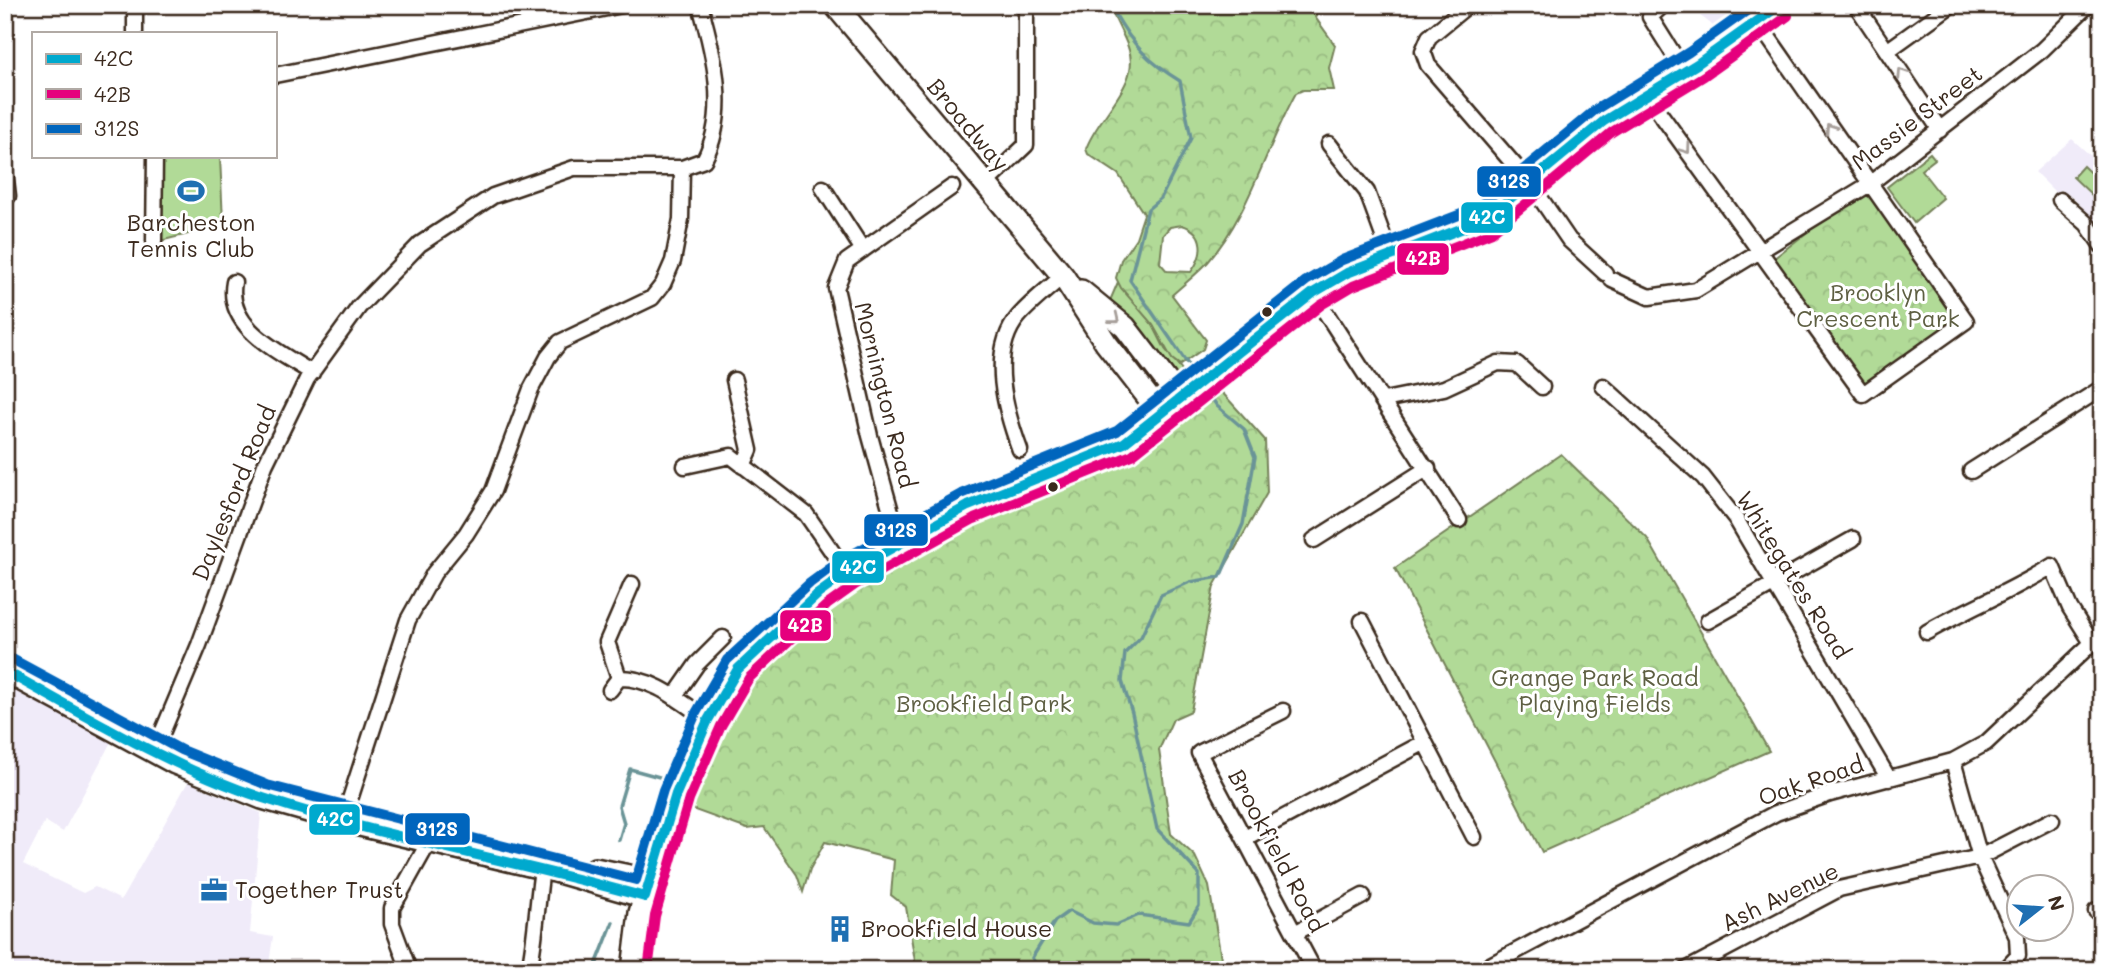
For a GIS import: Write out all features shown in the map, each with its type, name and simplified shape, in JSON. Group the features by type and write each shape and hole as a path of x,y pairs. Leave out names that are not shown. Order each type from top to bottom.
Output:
{"main road":[{"path":"634,970 636,938 666,800 738,669 818,594 847,573 968,506 1124,443 1313,293 1347,273 1484,220 1604,121 1684,71 1780,5"}],"street":[{"path":"135,5 135,32"},
{"path":"276,75 622,5"},
{"path":"343,821 408,620 434,573 466,534 493,491 531,389 548,357 560,342 652,298 663,285 673,261 681,219 682,168 704,160 715,139 717,102 712,47 700,5"},
{"path":"984,185 1026,145 1026,5"},
{"name":"Massie Street","path":"1468,5 1429,37 1423,51 1428,65 1530,183 1569,240 1608,277 1649,297 1696,290 1868,185 2042,50 2088,5"},
{"path":"1663,5 1650,17 1684,71"},
{"path":"1856,5 1940,130"},
{"path":"1888,51 1951,5"},
{"name":"Broadway","path":"846,11 984,185 1063,276 1106,343 1162,415"},
{"path":"1646,94 1863,394 1966,321 1868,185 1757,21"},
{"path":"1329,144 1367,192 1390,255"},
{"path":"154,241 155,158"},
{"name":"Daylesford Road","path":"154,752 199,645 265,465 312,373 359,307 420,244 493,196 574,168 682,168"},
{"path":"5,171 7,197"},
{"name":"Mornington Road","path":"900,544 870,436 835,288 847,261 952,187"},
{"path":"823,188 863,250"},
{"path":"2060,201 2087,223 2102,246"},
{"path":"1020,450 1009,421 1002,378 1005,345 1017,319 1063,276"},
{"name":"Broadway","path":"1063,276 1125,327 1186,396"},
{"path":"234,282 232,292 240,318 262,340 312,373"},
{"path":"1313,293 1459,520"},
{"path":"1384,400 1444,388 1498,363 1517,363 1542,387"},
{"path":"734,380 750,450 743,466"},
{"name":"Whitegates Road","path":"1603,386 1703,477 1736,519 1889,779"},
{"path":"1971,471 2102,388"},
{"path":"685,466 731,456 806,514 847,573"},
{"path":"1314,540 1427,468"},
{"path":"1708,621 1775,586 1853,539"},
{"path":"1927,632 1983,600 2008,593 2052,566 2070,608 2097,641"},
{"path":"632,584 607,642 615,684 642,679 708,720"},
{"path":"1362,621 1419,745 1474,837"},
{"path":"674,697 697,664 723,638"},
{"name":"Oak Road","path":"1481,970 1504,965 1776,813 1830,794 1953,761 1986,743 2097,641"},
{"path":"5,671 154,752 219,783 343,821 548,870 571,867 647,888"},
{"name":"Brookfield Road","path":"1283,710 1199,753 1314,970"},
{"path":"1245,838 1419,745"},
{"path":"1953,761 1980,857 2017,937 2018,956 2005,970"},
{"name":"Ash Avenue","path":"1686,970 1839,889 1980,857 2052,820"},
{"path":"408,970 392,924 392,908 430,840"},
{"path":"529,970 536,938 536,914 548,870"},
{"path":"1295,933 1363,896"}],"shaded area":[{"path":"1686,5 1751,5 1756,12 1719,36 1711,24"},
{"path":"2072,139 2102,166 2102,227 2073,198 2060,189 2056,193 2035,172"},
{"path":"5,685 112,740 63,832 45,821 23,864 83,893 95,887 121,900 188,782 261,813 250,933 273,937 268,970 5,970"}],"green space":[{"path":"1103,5 1320,5 1315,17 1335,45 1329,68 1334,90 1303,90 1296,93 1246,202 1223,243 1208,262 1172,295 1206,340 1203,349 1180,365 1172,359 1153,325 1121,288 1116,278 1121,260 1136,238 1144,214 1118,174 1088,154 1086,149 1124,87 1129,74 1131,60 1128,47 1110,7","holes":["1182,225 1190,228 1199,238 1200,245 1195,265 1191,272 1167,271 1160,263 1163,235 1170,227"]},
{"path":"1930,153 1935,159 1921,170 1943,198 1914,223 1887,187"},
{"name":"Barcheston Tennis Club","path":"220,158 223,222 212,228 160,241 161,159"},
{"path":"2083,166 2102,184 2093,196 2073,177"},
{"name":"Brooklyn Crescent Park","path":"1865,187 1960,319 1864,390 1773,259"},
{"path":"1118,282 1153,325 1165,349 1187,376 1177,379 1109,303"},
{"name":"Brookfield Park","path":"1218,370 1219,389 1265,440 1267,493 1214,586 1191,711 1173,719 1159,750 1171,834 1195,856 1209,886 1223,970 912,970 915,961 906,907 891,895 894,860 825,842 810,869 803,892 797,875 764,827 747,829 689,808 720,730 738,669 847,573 1124,443"},
{"name":"Grange Park Road Playing Fields","path":"1561,454 1647,538 1769,751 1542,852 1395,568"}],"waterway":[{"path":"1118,5 1114,12 1135,43 1158,66 1180,81 1191,138 1161,198 1148,209 1130,280 1196,376"},
{"path":"1040,970 1032,958 1055,921 1069,911 1093,923 1116,925 1139,915 1189,922 1199,906 1199,874 1157,829 1132,713 1122,681 1125,653 1141,637 1161,595 1190,582 1220,577 1243,524 1255,457 1244,429 1217,406 1205,388"},
{"path":"619,840 624,823 619,806 630,769 663,778"},
{"path":"594,970 613,922"}],"transit line":[{"name":"312S","path":"12,659 181,750 267,785 636,880 663,790 696,713 727,660 810,583 840,561 961,494 1117,431 1306,281 1342,260 1477,208 1595,110 1689,52 1755,5"},
{"name":"42C","path":"5,671 164,757 229,786 358,826 645,897 676,794 708,720 738,669 818,594 847,573 968,506 1124,443 1313,293 1347,273 1484,220 1604,121 1697,64 1780,5"},
{"name":"42B","path":"648,970 655,916 689,799 721,726 749,678 827,605 855,585 974,519 1132,455 1321,305 1353,286 1492,232 1612,132 1704,76 1788,16"}],"place":[{"name":"Barcheston Tennis Club","path":"191,191"},
{"name":"Together Trust","path":"214,890"},
{"name":"Brookfield House","path":"840,929"}]}
